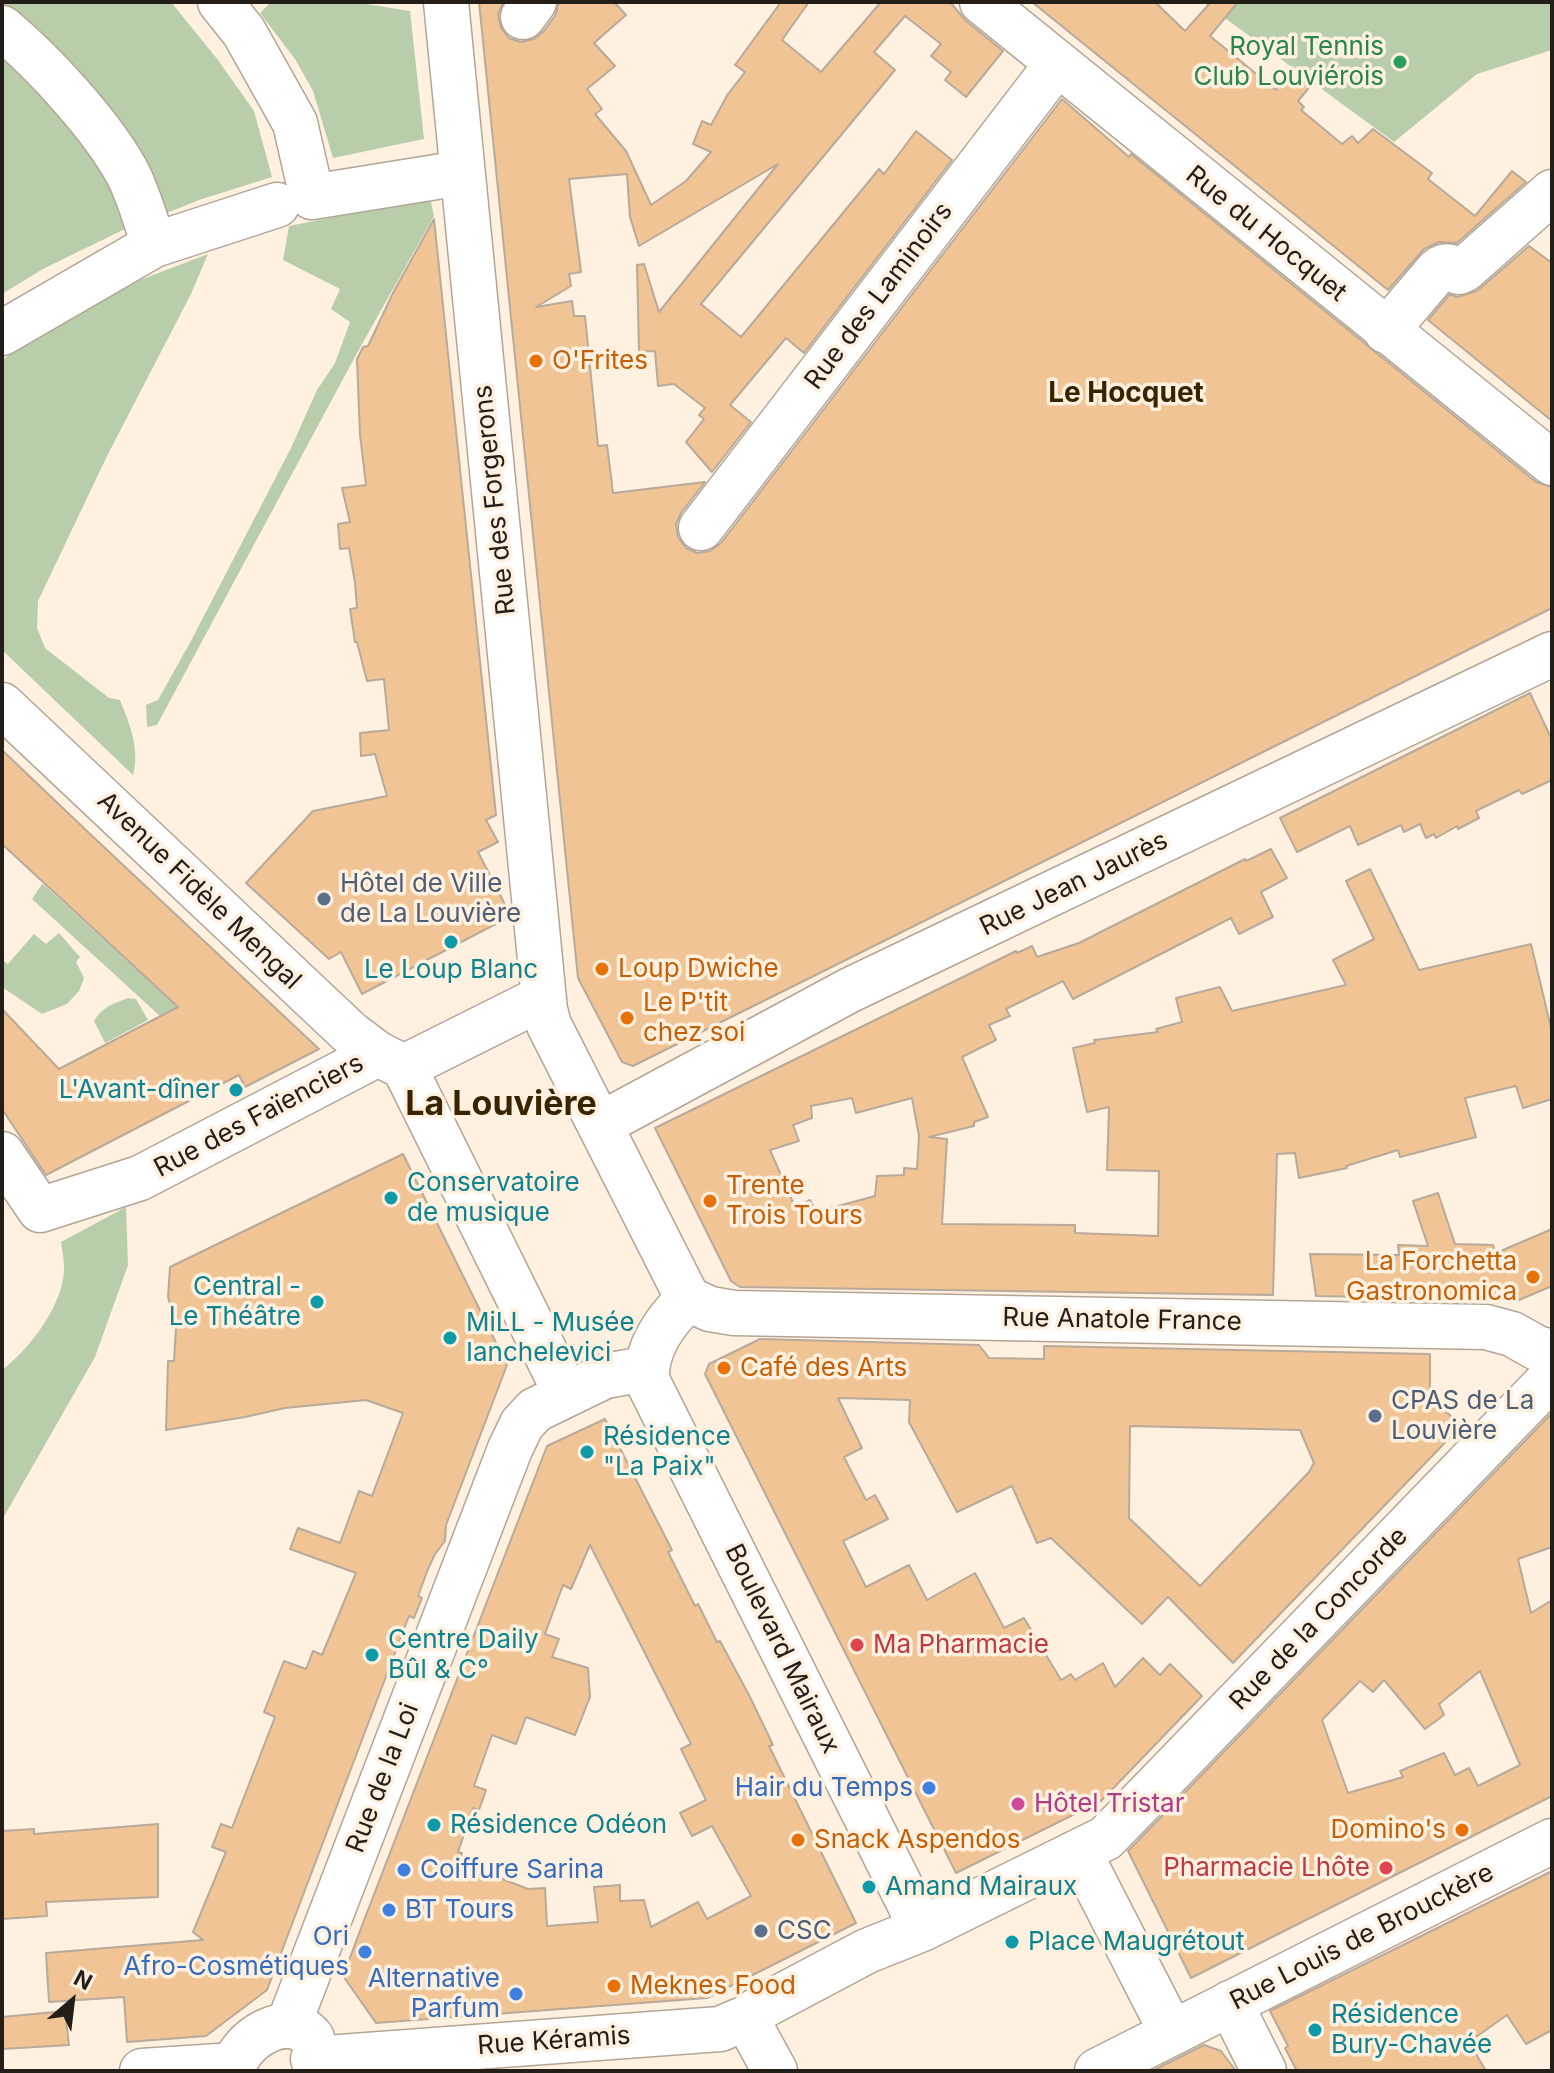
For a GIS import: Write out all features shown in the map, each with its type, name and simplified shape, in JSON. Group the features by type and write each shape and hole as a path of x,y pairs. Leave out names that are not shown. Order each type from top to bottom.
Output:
{"street":[{"path":"220,2 244,32 295,123 312,197 461,173"},
{"name":"Rue des Forgerons","path":"446,2 535,899 542,998 549,1025 688,1299"},
{"name":"Rue du Hocquet","path":"982,2 1552,463"},
{"path":"2,28 34,55 114,152 129,176 154,245"},
{"name":"Rue des Laminoirs","path":"701,528 1057,64"},
{"path":"1386,331 1438,270 1444,266 1453,267 1459,272 1465,269 1552,192"},
{"path":"2,333 154,245 277,205"},
{"name":"Rue Jean Jaurès","path":"601,1124 850,990 1552,654"},
{"name":"Avenue Fidèle Mengal","path":"2,705 341,1025 391,1060"},
{"name":"Rue des Faïenciers","path":"2,1154 40,1210 140,1178 391,1060 542,998"},
{"path":"391,1060 555,1400 605,1376 645,1369 648,1357 671,1315 688,1299"},
{"name":"Rue Anatole France","path":"688,1299 710,1309 734,1313 1486,1327 1512,1334 1537,1348 1552,1352"},
{"name":"Boulevard Mairaux","path":"645,1369 647,1380 922,1929"},
{"name":"Rue de la Concorde","path":"1079,1852 1106,1838 1552,1377"},
{"name":"Rue de la Loi","path":"303,2052 510,1449 522,1424 535,1410 555,1400"},
{"name":"Rue Louis de Brouckère","path":"1172,2033 1552,1841"},
{"path":"775,2071 746,2018 867,1951 922,1929 1079,1852 1172,2033 1097,2071"},
{"path":"1230,2003 1264,2071"},
{"name":"Rue Kéramis","path":"234,2068 244,2049 259,2035 276,2028 303,2052 720,2029 746,2018"},
{"path":"142,2071 234,2068"}],"green space":[{"path":"2,2 171,2 254,111 272,177 162,215 2,10"},
{"path":"271,2 354,2 410,11 424,139 333,158 313,91 295,59 260,13"},
{"name":"Royal Tennis Club Louviérois","path":"1203,2 1552,2 1552,50 1477,74 1394,142"},
{"path":"2,54 91,150 129,227 43,269 2,294"},
{"path":"430,198 434,216 157,725 147,727 146,705 158,700 192,639 291,448 317,390 335,363 350,322 331,309 340,289 283,260 289,226"},
{"path":"208,254 38,601 37,628 45,648 109,698 120,700 135,746 133,775 2,650 2,360 48,328 127,285"},
{"path":"42,884 177,1007 160,1016 32,899"},
{"path":"59,933 80,957 76,962 84,978 79,991 67,1004 42,1014 2,987 2,960 8,964 34,934 46,944"},
{"path":"128,998 136,999 148,1020 105,1043 94,1021 104,1009"},
{"path":"126,1207 128,1265 95,1357 2,1520 2,1370 34,1338 59,1295 64,1264 61,1242"}],"building":[{"path":"479,2 503,2 498,15 501,28 509,38 521,42 534,39 543,32 555,16 559,2 614,2 626,15 594,43 615,66 587,89 602,109 595,114 626,151 651,205 686,181 711,152 693,144 702,121 711,125 728,94 745,72 735,65 781,2 809,2 782,40 821,72 881,2 950,2 966,21 1003,51 966,97 945,80 951,72 931,56 941,44 905,16 874,52 895,70 701,304 741,337 879,169 884,174 916,131 952,160 804,353 786,338 730,405 751,422 712,472 686,442 704,419 699,415 705,408 674,384 658,386 655,351 639,352 637,265 644,264 659,312 778,164 639,246 630,217 627,174 569,179 581,272 569,274 571,286 536,307 572,301 574,316 585,316 598,446 607,445 613,493 705,482 676,524 678,537 686,548 697,553 710,551 721,543 1062,99 1129,157 1131,154 1536,482 1552,487 1552,608 633,1066 622,1062 578,978"},
{"path":"1032,2 1155,2 1185,31 1211,2 1238,2 1210,36 1276,90 1293,70 1312,84 1298,101 1304,107 1301,110 1342,144 1352,136 1358,143 1373,129 1432,173 1428,179 1475,216 1512,171 1526,182 1457,243 1439,242 1424,249 1388,290"},
{"path":"434,219 496,815 486,820 498,842 478,852 511,916 362,994 341,952 329,959 246,883 313,811 387,796 375,754 361,756 360,733 389,730 384,679 367,681 355,642 350,609 357,608 355,583 349,548 340,549 338,524 350,522 342,488 366,485 360,435 357,359 363,347 368,346"},
{"path":"1529,246 1552,263 1552,421 1428,320 1450,294 1457,297 1477,291"},
{"path":"1530,693 1552,740 1552,780 1522,794 1519,790 1476,811 1479,818 1436,838 1434,834 1426,838 1420,824 1404,832 1401,825 1358,845 1350,826 1297,852 1280,818"},
{"path":"2,750 319,1049 245,1087 239,1075 46,1175 2,1109 2,1009 59,1069 178,1007 2,844"},
{"path":"1271,849 1287,878 1261,892 1273,917 1239,934 1231,918 1073,999 1063,981 1006,1009 1010,1016 989,1025 996,1040 962,1057 988,1117 974,1122 974,1126 929,1137 947,1139 942,1224 1075,1225 1075,1233 1158,1236 1159,1171 1107,1170 1109,1107 1087,1112 1073,1048 1095,1043 1094,1040 1158,1032 1156,1029 1182,1022 1176,998 1220,987 1232,1011 1346,985 1333,960 1374,939 1346,881 1370,869 1419,970 1531,944 1552,1032 1552,1099 1523,1108 1516,1086 1465,1098 1476,1137 1400,1157 1398,1150 1347,1168 1299,1178 1295,1153 1277,1154 1273,1295 740,1287 731,1281 655,1128 1016,951 1032,946 1037,957 1079,943","holes":["852,1098 856,1113 912,1098 919,1136 917,1169 904,1168 904,1175 877,1176 875,1196 816,1212 810,1200 795,1207 770,1150 799,1141 793,1125 812,1118 811,1106"]},
{"path":"403,1154 507,1365 446,1525 445,1541 428,1569 414,1618 409,1616 267,1990 206,2036 127,2042 124,1997 49,2002 46,1953 203,1940 193,1932 226,1852 212,1847 221,1824 232,1828 275,1717 264,1712 284,1661 306,1669 313,1651 322,1655 356,1573 290,1549 298,1528 340,1543 359,1491 372,1496 403,1413 366,1400 285,1408 166,1430 168,1361 174,1361 176,1327 168,1297 170,1267"},
{"path":"1438,1193 1455,1244 1493,1245 1496,1253 1552,1229 1552,1286 1519,1300 1316,1296 1310,1254 1399,1255 1398,1245 1428,1246 1413,1201"},
{"path":"760,1339 979,1345 989,1358 1044,1359 1044,1346 1430,1354 1430,1396 1461,1426 1233,1663 1168,1597 1142,1624 1051,1538 1037,1543 1012,1486 957,1512 909,1422 910,1400 838,1398 862,1448 844,1457 866,1500 875,1495 888,1519 843,1541 866,1587 909,1565 927,1600 975,1573 1004,1628 1024,1618 1061,1680 1071,1674 1075,1680 1103,1663 1115,1687 1143,1658 1160,1675 1170,1664 1202,1696 1101,1801 956,1873 705,1374 709,1364","holes":["1130,1426 1300,1430 1314,1463 1309,1472 1200,1586 1129,1518"]},
{"path":"1552,1413 1552,1547 1518,1559 1531,1613 1552,1600 1552,1796 1191,1978 1128,1851","holes":["1480,1671 1520,1765 1478,1786 1469,1768 1455,1775 1444,1753 1400,1771 1403,1777 1348,1793 1322,1720 1360,1681 1373,1692 1384,1680 1425,1729 1444,1715 1439,1704"]},
{"path":"605,1419 672,1550 668,1552 695,1606 698,1604 750,1697 773,1745 769,1746 856,1923 707,1998 376,2023 343,1976 547,1446","holes":["590,1545 691,1744 681,1749 706,1800 680,1813 692,1836 712,1826 751,1896 707,1919 698,1902 651,1927 644,1900 620,1901 620,1885 594,1887 598,1922 547,1926 545,1888 528,1889 459,1862 462,1853 458,1852 473,1808 479,1810 486,1790 474,1786 492,1735 516,1744 526,1717 575,1735 590,1697 588,1668 552,1657 559,1639 545,1634 563,1585 571,1589"]},
{"path":"158,1824 158,1897 46,1902 47,1916 2,1919 2,1831 34,1829 34,1834"},
{"path":"1552,1871 1552,2030 1526,2044 1507,2015 1469,2042 1486,2071 1297,2071 1270,2011"},
{"path":"65,2011 69,2045 2,2049 2,2017"},
{"path":"1204,2045 1221,2051 1236,2071 1152,2071"}],"place":[{"name":"Royal Tennis Club Louviérois","path":"1400,62"},
{"name":"O'Frites","path":"536,361"},
{"name":"Hôtel de Ville de La Louvière","path":"324,899"},
{"name":"Le Loup Blanc","path":"451,942"},
{"name":"Loup Dwiche","path":"602,969"},
{"name":"Le P'tit chez soi","path":"627,1018"},
{"name":"L'Avant-dîner","path":"236,1090"},
{"name":"Conservatoire de musique","path":"391,1198"},
{"name":"Trente Trois Tours","path":"710,1201"},
{"name":"La Forchetta Gastronomica","path":"1533,1277"},
{"name":"Central - Le Théâtre","path":"317,1302"},
{"name":"MiLL - Musée Ianchelevici","path":"450,1338"},
{"name":"Café des Arts","path":"724,1368"},
{"name":"CPAS de La Louvière","path":"1375,1416"},
{"name":"Résidence \"La Paix\"","path":"587,1452"},
{"name":"Ma Pharmacie","path":"857,1645"},
{"name":"Centre Daily Bûl & C°","path":"372,1655"},
{"name":"Hair du Temps","path":"929,1788"},
{"name":"Hôtel Tristar","path":"1018,1804"},
{"name":"Résidence Odéon","path":"434,1825"},
{"name":"Domino's","path":"1462,1830"},
{"name":"Snack Aspendos","path":"798,1840"},
{"name":"Pharmacie Lhôte","path":"1386,1868"},
{"name":"Coiffure Sarina","path":"404,1870"},
{"name":"Amand Mairaux","path":"869,1887"},
{"name":"BT Tours","path":"389,1910"},
{"name":"CSC","path":"761,1931"},
{"name":"Place Maugrétout","path":"1012,1942"},
{"name":"Ori Afro-Cosmétiques","path":"365,1952"},
{"name":"Meknes Food","path":"614,1986"},
{"name":"Alternative Parfum","path":"516,1994"},
{"name":"Résidence Bury-Chavée","path":"1315,2030"}],"district":[{"name":"Le Hocquet","path":"1126,394"},
{"name":"La Louvière","path":"501,1105"}]}
